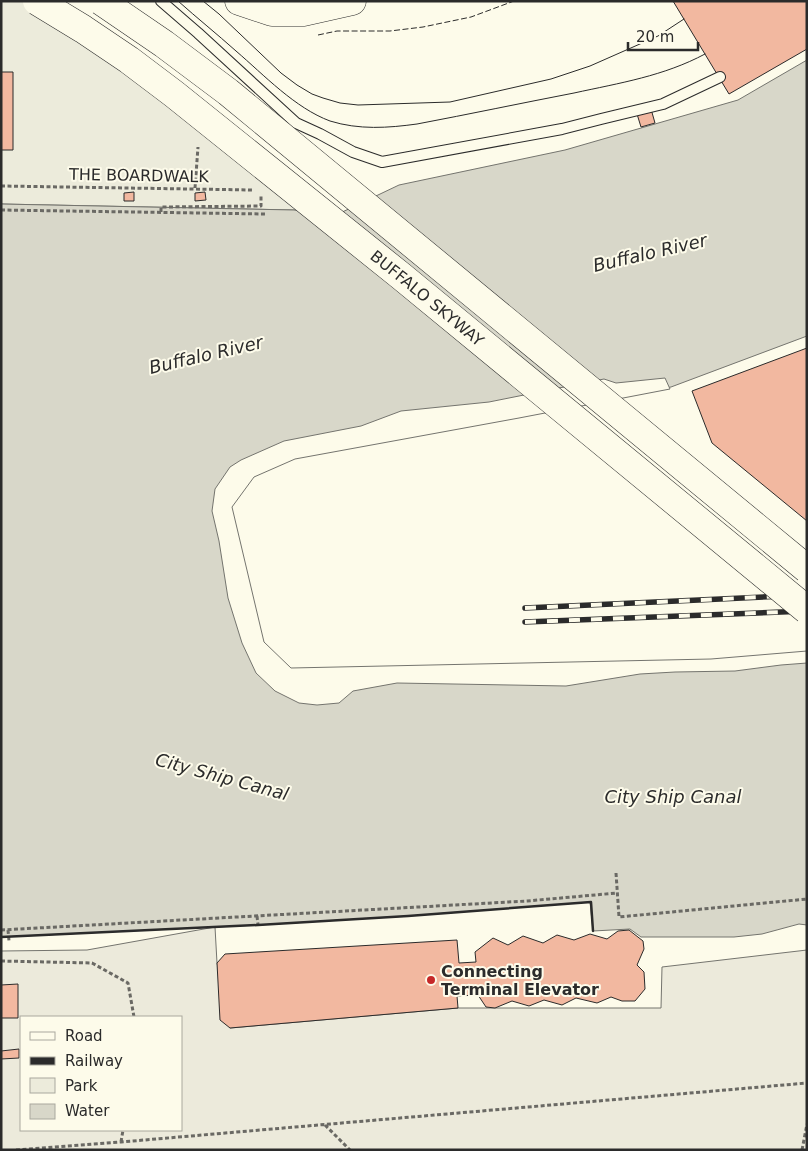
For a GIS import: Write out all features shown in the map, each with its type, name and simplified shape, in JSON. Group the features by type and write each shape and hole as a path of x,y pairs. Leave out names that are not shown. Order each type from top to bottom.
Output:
{"main road":[{"name":"BUFFALO SKYWAY","path":"38,1 83,29 174,94 416,288 807,610"},
{"name":"BUFFALO SKYWAY","path":"101,1 164,44 228,92 807,569"},
{"path":"239,1 272,12 303,12 352,1"}],"lane":[{"path":"161,1 296,123 353,152 382,162 562,129 663,104 720,77"}],"path":[{"path":"195,188 199,139"},
{"name":"THE BOARDWALK","path":"1,186 261,190"},
{"path":"161,212 161,207 262,206"},
{"path":"1,210 266,214"},
{"path":"616,873 619,917 807,899"},
{"path":"1,930 527,901 617,893"},
{"path":"257,916 258,925"},
{"path":"8,930 9,941"},
{"path":"1,961 92,963 128,983 134,1016"},
{"path":"16,1150 807,1083"},
{"path":"802,1150 807,1124"},
{"path":"325,1125 350,1150"},
{"path":"122,1142 123,1131"}],"green space":[{"path":"1,1 38,1 336,215 294,210 1,204"}],"shaded area":[{"path":"215,927 217,963 230,1028 458,1008 661,1008 662,967 807,950 807,1150 1,1150 1,951 87,950"}],"water":[{"path":"807,60 807,336 671,387 295,457 253,475 229,506 261,643 290,671 711,662 807,654 807,925 799,924 762,934 734,937 641,937 630,929 593,931 590,902 258,925 1,937 1,204 294,210 336,215 399,185 565,150 738,100"}],"pier":[{"path":"665,378 670,389 295,459 254,477 232,507 264,642 291,668 711,659 807,651 807,663 735,671 640,674 566,686 397,683 353,691 339,703 317,705 299,703 275,691 256,673 242,643 228,598 212,511 215,489 230,467 241,460 284,441 361,426 401,411 489,402 604,379 616,383"}],"building":[{"path":"673,1 807,1 807,49 729,94"},
{"path":"1,72 13,72 13,150 1,150"},
{"path":"651,109 655,123 641,127 637,114"},
{"path":"134,192 134,201 124,201 124,193"},
{"path":"205,192 206,200 195,201 195,193"},
{"path":"807,348 807,521 712,443 692,391"},
{"name":"Connecting Terminal Elevator","path":"629,930 643,941 644,949 637,965 644,972 645,989 635,1001 622,1001 611,997 597,1003 576,998 562,1005 544,1000 529,1006 512,1001 495,1008 486,1007 478,995 457,996 458,1008 230,1028 220,1020 217,963 225,954 457,940 459,963 476,962 475,952 493,938 508,945 523,936 543,943 557,935 574,940 590,934 607,939 618,931"},
{"path":"18,984 18,1018 1,1018 1,985"},
{"path":"19,1049 19,1058 1,1059 1,1051"}],"tram line":[{"path":"178,1 280,90 304,108 330,121 352,126 384,127 417,124 574,93 658,73 705,54"},
{"path":"203,1 281,73 297,85 323,98 340,103 358,105 450,102 551,79 590,66 658,36 684,19"}],"railway":[{"path":"525,608 807,595"},
{"path":"525,622 807,611"}],"fence":[{"path":"318,35 337,31 390,31 423,27 471,17 514,1"}],"wall":[{"path":"1,937 258,925 591,902 593,931"}],"place":[{"name":"Connecting Terminal Elevator","path":"431,980"}],"water label":[{"name":"Buffalo River","path":"650,253"},
{"name":"Buffalo River","path":"206,355"},
{"name":"City Ship Canal","path":"222,777"},
{"name":"City Ship Canal","path":"673,797"}]}
